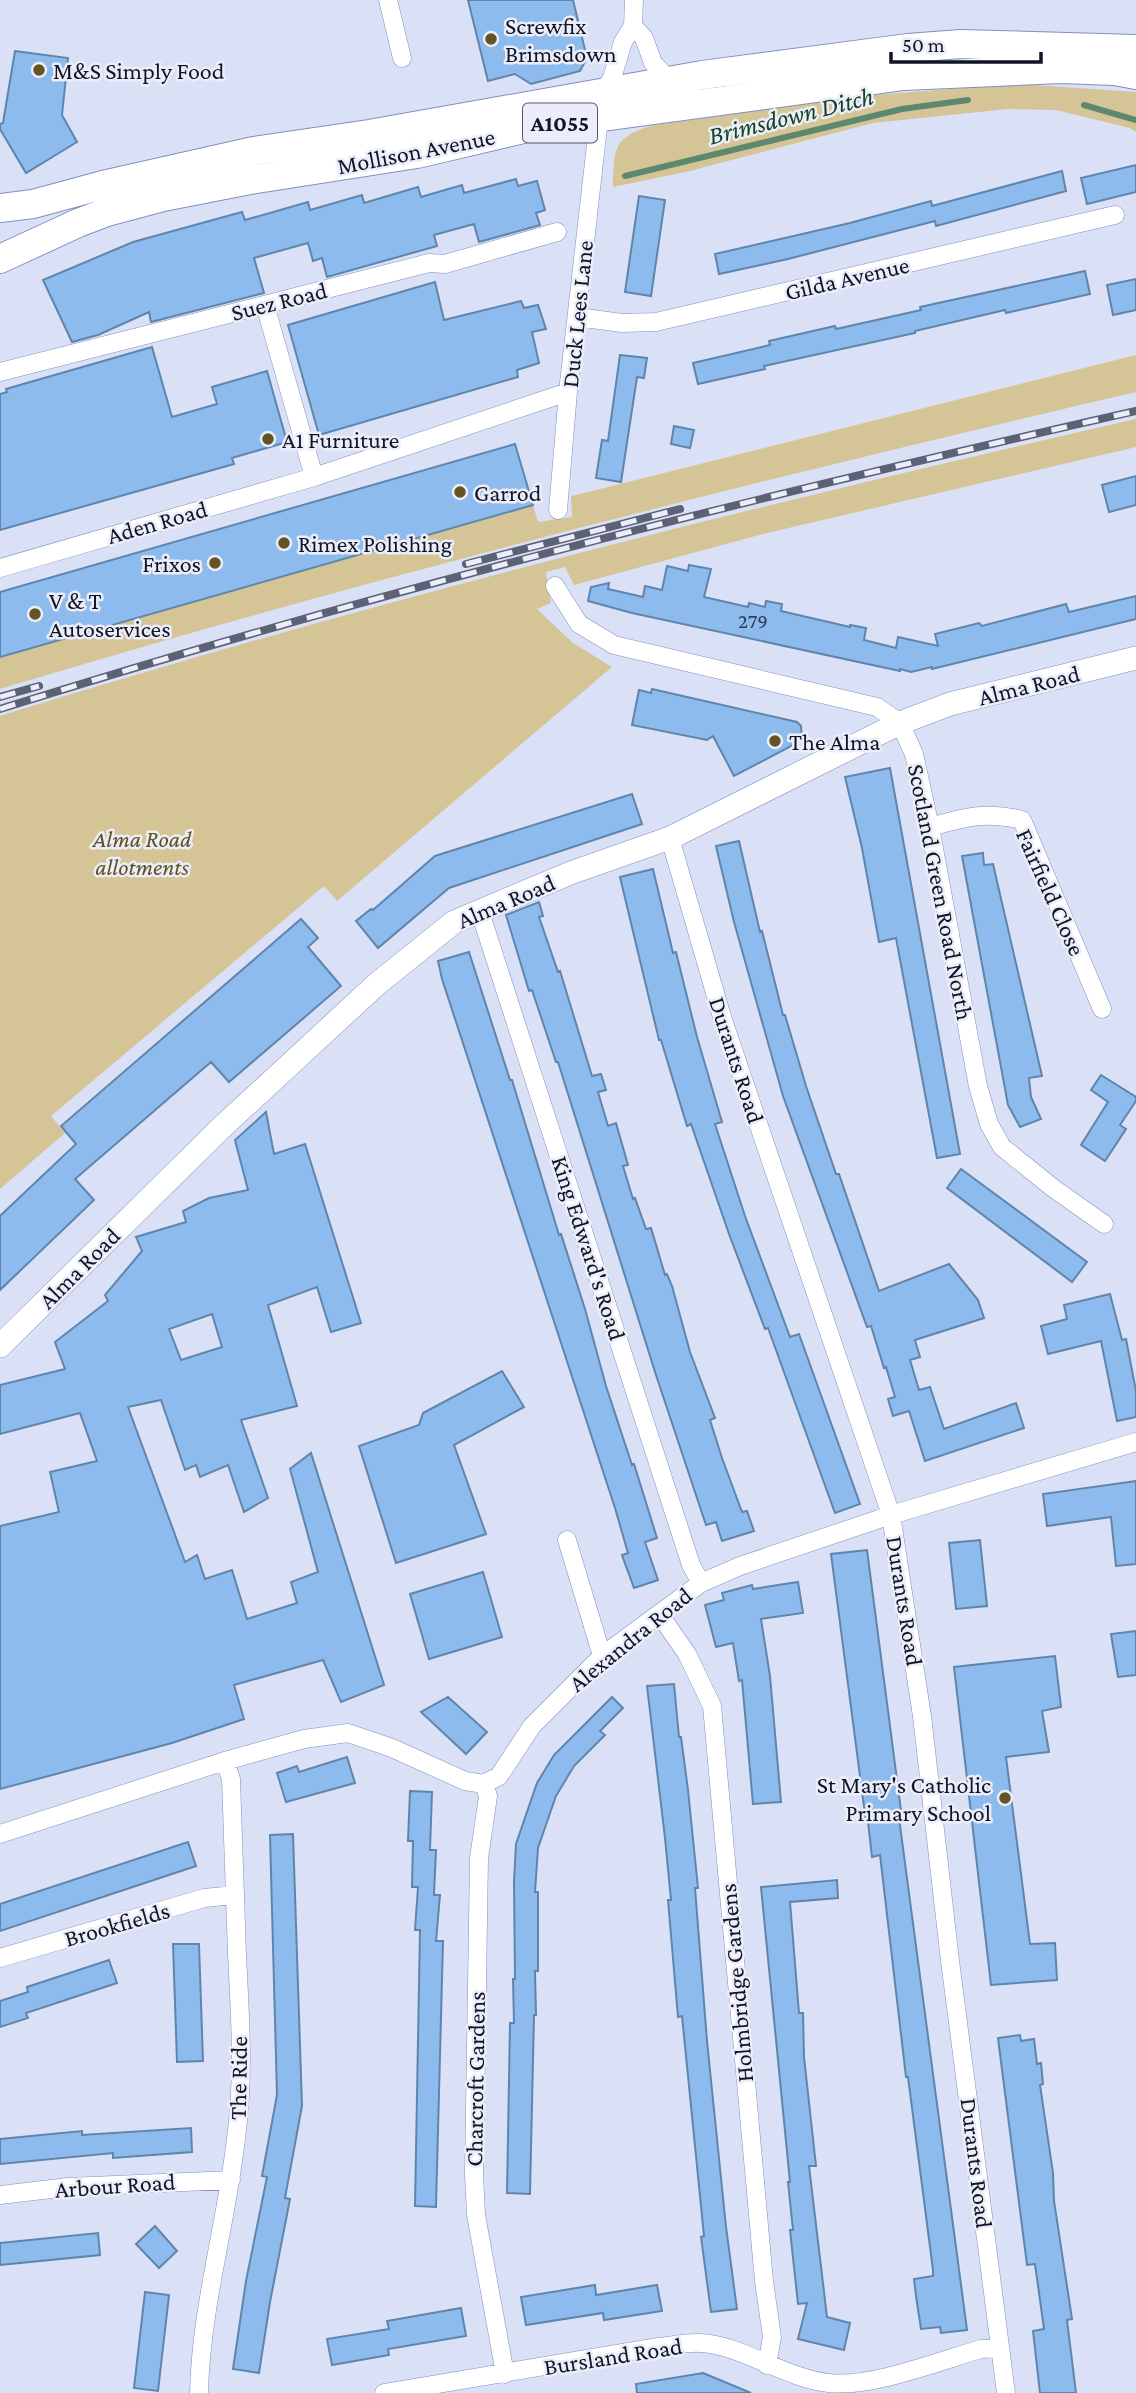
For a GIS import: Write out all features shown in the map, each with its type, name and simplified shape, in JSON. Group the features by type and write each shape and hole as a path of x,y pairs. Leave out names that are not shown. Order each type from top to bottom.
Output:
{"main road":[{"name":"Mollison Avenue","path":"0,208 33,204 103,185 254,151 369,134 605,90 817,59 961,44 1136,48"},
{"name":"Mollison Avenue","path":"0,259 78,223 163,197 250,180 417,154 536,126 904,76 1060,69 1115,71 1136,75"}],"street":[{"path":"388,0 402,58"},
{"path":"605,90 612,78 623,42 633,26 634,0"},
{"path":"633,26 644,38 653,63 670,80"},
{"name":"Duck Lees Lane","path":"558,510 568,392 599,118"},
{"name":"Gilda Avenue","path":"577,317 622,323 656,323 1115,215"},
{"name":"Suez Road","path":"0,372 429,262 445,264 557,232"},
{"path":"265,305 314,477"},
{"name":"Aden Road","path":"0,568 314,477 568,392"},
{"path":"555,586 579,624 614,645 877,707 900,723"},
{"name":"Alma Road","path":"0,1346 221,1128 377,984 454,922 573,872 670,838 900,723 950,705 1136,658"},
{"name":"Scotland Green Road North","path":"900,723 914,754 978,1086 989,1124 1002,1147 1104,1224"},
{"name":"Fairfield Close","path":"930,827 975,815 1001,815 1022,820 1102,1009"},
{"name":"Durants Road","path":"670,838 722,1017 891,1515 920,1702 950,1961 1006,2393"},
{"name":"King Edward's Road","path":"480,912 691,1565 701,1583"},
{"name":"Alexandra Road","path":"484,1784 499,1776 532,1726 602,1656 701,1583 740,1566 891,1515 1134,1442"},
{"path":"566,1540 602,1656"},
{"name":"Holmbridge Gardens","path":"660,1615 687,1654 712,1706 761,2254 772,2337 767,2365"},
{"path":"0,1834 225,1761 304,1739 348,1733 391,1748 465,1781 484,1784"},
{"name":"The Ride","path":"199,2393 206,2310 231,2180 238,2128 241,2066 231,1779 225,1761"},
{"name":"Charcroft Gardens","path":"484,1784 488,1796 479,1857 474,2174 476,2215 505,2374"},
{"name":"Brookfields","path":"0,1958 204,1898 235,1895"},
{"name":"Arbour Road","path":"0,2195 68,2187 231,2180"},
{"name":"Bursland Road","path":"384,2393 657,2347 701,2343 724,2348 767,2365 829,2384 861,2383 981,2349 1000,2348"}],"green space":[{"path":"1019,84 1136,92 1136,132 1130,128 1056,110 1008,109 873,123 690,171 613,187 614,162 619,145 631,134 655,125 860,96"},
{"path":"1136,355 1136,392 850,460 424,569 282,607 0,689 0,657 533,505 538,522 572,517 571,496"},
{"name":"Alma Road allotments","path":"1136,419 1136,447 767,533 574,585 565,567 546,572 551,603 537,609 573,643 612,667 337,901 324,886 51,1116 65,1133 0,1189 0,716 423,594 707,521"}],"building":[{"path":"468,0 573,0 587,58 580,71 531,84 515,74 488,81"},
{"path":"15,51 68,58 62,115 77,142 26,173 0,129"},
{"path":"1136,165 1136,192 1087,204 1081,178"},
{"path":"1062,171 1066,191 936,226 935,221 719,274 715,254 931,201 932,206"},
{"path":"516,179 518,186 537,181 545,210 536,213 540,225 479,242 474,224 434,235 437,246 327,277 322,258 313,261 308,243 254,258 264,293 151,322 149,312 98,335 72,342 43,280 133,242 242,212 245,220 308,202 310,210 362,195 364,203 418,187 421,197 462,185 464,193"},
{"path":"639,196 665,200 651,296 625,292"},
{"path":"1085,271 1090,294 1006,313 1005,310 698,384 693,363 770,345 769,341 835,326 836,329 921,310 920,307"},
{"path":"1136,279 1136,310 1113,315 1107,285"},
{"path":"435,282 444,320 521,301 524,308 538,305 546,329 532,332 539,363 517,370 518,377 319,435 288,325"},
{"path":"152,347 172,417 217,404 212,387 267,371 287,442 232,458 234,464 0,530 0,394 7,392 6,389"},
{"path":"620,355 647,358 644,378 637,377 621,482 596,478 602,440 608,441"},
{"path":"674,426 694,430 690,448 671,444"},
{"path":"515,444 533,505 0,657 0,592"},
{"path":"1136,476 1136,505 1109,512 1102,485"},
{"path":"689,565 711,569 704,597 748,607 749,603 765,607 766,601 782,604 781,611 850,627 866,628 864,640 896,648 898,637 938,646 935,634 979,623 982,626 1066,604 1069,612 1136,596 1136,619 911,672 632,613 588,601 591,587 609,583 608,589 643,597 645,586 662,590 667,566 688,571"},
{"path":"652,689 797,722 801,726 802,738 734,776 713,736 707,740 632,725 639,690 651,693"},
{"path":"890,768 960,1154 937,1158 896,938 879,942 862,848 845,777"},
{"path":"632,794 642,824 449,888 378,948 356,921 373,910 435,856"},
{"path":"739,841 783,1015 836,1174 839,1174 879,1291 949,1264 978,1300 984,1318 915,1340 920,1357 910,1360 919,1390 930,1387 944,1429 1016,1403 1024,1428 925,1461 909,1411 893,1416 888,1399 895,1397 886,1367 884,1368 871,1326 867,1327 783,1096 734,922 716,846"},
{"path":"983,853 984,865 993,864 1042,1076 1029,1078 1031,1097 1041,1119 1020,1127 1008,1105 962,856"},
{"path":"653,869 673,953 676,952 722,1122 715,1124 745,1216 790,1337 799,1334 860,1504 835,1513 768,1328 765,1329 729,1234 691,1124 687,1126 659,1040 620,877"},
{"path":"539,902 543,916 539,917 558,972 560,971 592,1076 601,1074 606,1090 598,1092 608,1126 616,1123 628,1165 623,1166 633,1199 635,1198 646,1229 651,1228 665,1275 667,1274 672,1286 690,1352 715,1418 710,1420 722,1458 742,1512 747,1511 754,1531 722,1541 716,1522 706,1525 558,1062 532,990 529,991 506,915"},
{"path":"301,919 318,938 308,947 341,986 229,1082 211,1062 75,1179 94,1200 0,1290 0,1216 76,1144 61,1126"},
{"path":"469,952 585,1309 606,1386 657,1538 645,1542 658,1580 634,1588 622,1555 628,1553 615,1508 442,979 438,961"},
{"path":"1101,1075 1136,1097 1120,1125 1126,1129 1105,1161 1081,1145 1108,1102 1091,1090"},
{"path":"266,1112 274,1154 305,1144 361,1323 331,1332 317,1287 268,1305 297,1406 241,1420 268,1498 244,1512 228,1465 200,1477 196,1465 185,1470 161,1400 128,1407 185,1562 197,1555 205,1579 232,1570 247,1619 297,1603 291,1582 318,1572 290,1469 311,1453 384,1685 341,1702 323,1660 234,1685 244,1719 172,1743 0,1789 0,1526 59,1512 50,1472 97,1461 80,1413 0,1434 0,1385 65,1369 55,1342 108,1301 105,1295 142,1251 136,1237 186,1222 183,1211 209,1198 248,1190 235,1140","holes":["212,1314 222,1347 181,1360 169,1329"]},
{"path":"961,1169 1087,1262 1072,1282 947,1188"},
{"path":"1110,1294 1122,1340 1126,1339 1136,1391 1136,1417 1117,1421 1101,1341 1048,1354 1041,1326 1067,1319 1064,1305"},
{"path":"502,1371 524,1407 454,1445 486,1534 396,1563 359,1446 419,1425 423,1413"},
{"path":"1136,1481 1136,1564 1116,1566 1111,1517 1047,1526 1043,1494"},
{"path":"980,1540 987,1606 956,1609 949,1543"},
{"path":"867,1550 902,1818 899,1818 967,2330 941,2333 940,2327 921,2329 916,2296 914,2279 933,2276 933,2270 906,2077 880,1855 872,1857 866,1822 831,1554"},
{"path":"483,1572 502,1637 429,1659 410,1594"},
{"path":"798,1582 803,1613 761,1619 770,1676 781,1802 753,1804 742,1680 739,1681 733,1643 716,1647 705,1605 724,1600 722,1593 752,1585 753,1589"},
{"path":"1136,1631 1136,1675 1118,1677 1111,1634"},
{"path":"1055,1656 1061,1707 1042,1711 1049,1752 1006,1757 1030,1944 1055,1943 1057,1980 991,1985 954,1667"},
{"path":"674,1684 698,1888 695,1888 707,2041 737,2309 711,2312 701,2237 704,2236 682,2016 678,2017 668,1900 671,1900 647,1686"},
{"path":"448,1697 487,1732 466,1754 421,1712"},
{"path":"612,1697 623,1708 600,1731 605,1735 574,1766 556,1796 538,1848 535,1892 538,1892 538,1971 535,1971 530,2194 507,2193 510,2023 514,2023 516,1844 537,1783 554,1755"},
{"path":"347,1757 355,1783 286,1802 277,1773 297,1766 299,1772"},
{"path":"410,1791 432,1792 430,1850 436,1850 434,1895 440,1895 436,1941 443,1941 436,2207 415,2206 420,1930 415,1930 418,1887 412,1887 413,1841 408,1841"},
{"path":"293,1834 302,2106 285,2198 290,2199 259,2373 233,2369 246,2281 267,2177 262,2176 277,2095 270,1835"},
{"path":"188,1842 196,1866 0,1931 0,1904"},
{"path":"837,1880 838,1898 790,1902 816,2166 809,2166 827,2317 850,2323 844,2350 798,2339 807,2303 798,2304 790,2230 793,2230 790,2182 761,1887"},
{"path":"173,1944 199,1944 203,2061 177,2062"},
{"path":"109,1960 117,1983 26,2013 28,2018 0,2027 0,2001 28,1992 27,1987"},
{"path":"1020,2035 1021,2041 1034,2039 1037,2064 1041,2063 1043,2084 1040,2085 1053,2173 1054,2201 1072,2319 1067,2320 1076,2393 1040,2393 1033,2331 1044,2329 1035,2264 1027,2265 998,2038"},
{"path":"191,2128 192,2152 113,2158 113,2153 0,2164 0,2139 82,2131 82,2135"},
{"path":"155,2226 177,2251 159,2268 136,2244"},
{"path":"98,2233 100,2255 0,2265 0,2243"},
{"path":"595,2285 596,2295 657,2285 662,2311 604,2320 603,2313 526,2325 521,2297"},
{"path":"145,2292 169,2295 158,2391 134,2388"},
{"path":"461,2308 466,2336 388,2349 389,2355 332,2365 327,2339 389,2329 387,2321"},
{"path":"703,2373 751,2393 637,2393 636,2384"}],"waterway":[{"name":"Brimsdown Ditch","path":"625,176 902,109 968,100"},
{"name":"Brimsdown Ditch","path":"1084,105 1136,120"}],"railway":[{"path":"0,709 282,625 565,548 850,477 1136,411"},
{"path":"466,564 680,509"},
{"path":"0,697 39,686"}],"place":[{"name":"Screwfix Brimsdown","path":"491,39"},
{"name":"M&S Simply Food","path":"39,70"},
{"name":"A1 Furniture","path":"268,439"},
{"name":"Garrod","path":"460,492"},
{"name":"Rimex Polishing","path":"284,543"},
{"name":"Frixos","path":"215,563"},
{"name":"V & T Autoservices","path":"35,614"},
{"name":"The Alma","path":"775,741"},
{"name":"St Mary's Catholic Primary School","path":"1005,1798"}]}
